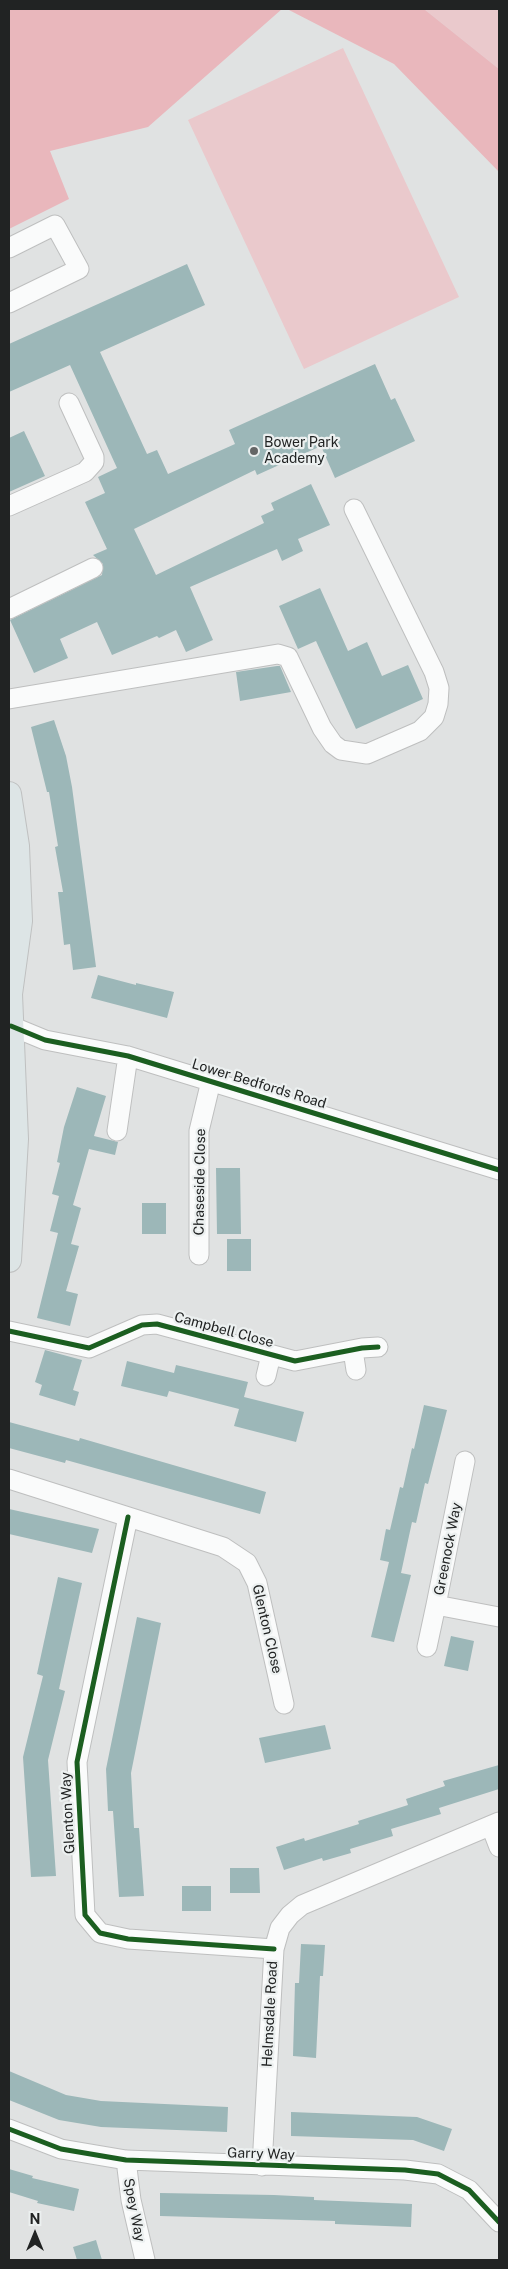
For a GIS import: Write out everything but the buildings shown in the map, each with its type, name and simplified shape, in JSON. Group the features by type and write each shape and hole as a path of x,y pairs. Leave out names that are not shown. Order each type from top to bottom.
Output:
{"main road":[{"path":"9,794 17,846 20,921 11,969 10,994 16,1139 9,1260"}],"street":[{"path":"9,248 55,225 78,268 9,303"},
{"path":"9,506 85,472 94,462 94,457 69,403"},
{"path":"9,699 278,654 288,656 322,728 333,744 341,750 356,754 367,754 420,731 434,717 438,704 439,688 434,672 354,509"},
{"path":"9,609 93,568"},
{"name":"Lower Bedfords Road","path":"10,1026 45,1040 128,1056 499,1170"},
{"path":"117,1131 128,1056"},
{"name":"Chaseside Close","path":"199,1255 198,1131 211,1081"},
{"name":"Campbell Close","path":"9,1331 89,1348 142,1325 157,1324 295,1362 378,1347"},
{"path":"353,1350 356,1370"},
{"path":"266,1376 271,1355"},
{"name":"Greenock Way","path":"465,1461 436,1605 499,1617"},
{"name":"Glenton Close","path":"9,1479 223,1547 247,1563 257,1583 284,1704"},
{"name":"Glenton Way","path":"128,1517 77,1762 85,1915 100,1933 128,1939 274,1949"},
{"path":"427,1646 436,1605"},
{"path":"495,1824 499,1847"},
{"name":"Helmsdale Road","path":"262,2166 274,1949 280,1928 302,1906 495,1824"},
{"name":"Garry Way","path":"9,2129 61,2149 126,2160 405,2170 438,2174 469,2190 499,2222"},
{"name":"Spey Way","path":"126,2160 131,2200 145,2260"}],"shaded area":[{"path":"9,9 282,9 148,127 50,151 69,199 9,229"},
{"path":"287,9 424,9 499,69 499,172 394,64"},
{"path":"424,9 499,9 499,69"},
{"path":"343,48 459,297 304,369 188,120"}],"cycle path":[{"path":"11,1026 45,1040 128,1056 499,1170"},
{"path":"9,1331 89,1348 142,1325 157,1324 295,1361 362,1348 378,1347"},
{"path":"128,1517 77,1762 85,1915 100,1933 128,1939 274,1949"},
{"path":"9,2129 61,2149 126,2160 405,2170 438,2174 469,2190 499,2222"}],"place":[{"name":"Bower Park Academy","path":"254,451"}]}
